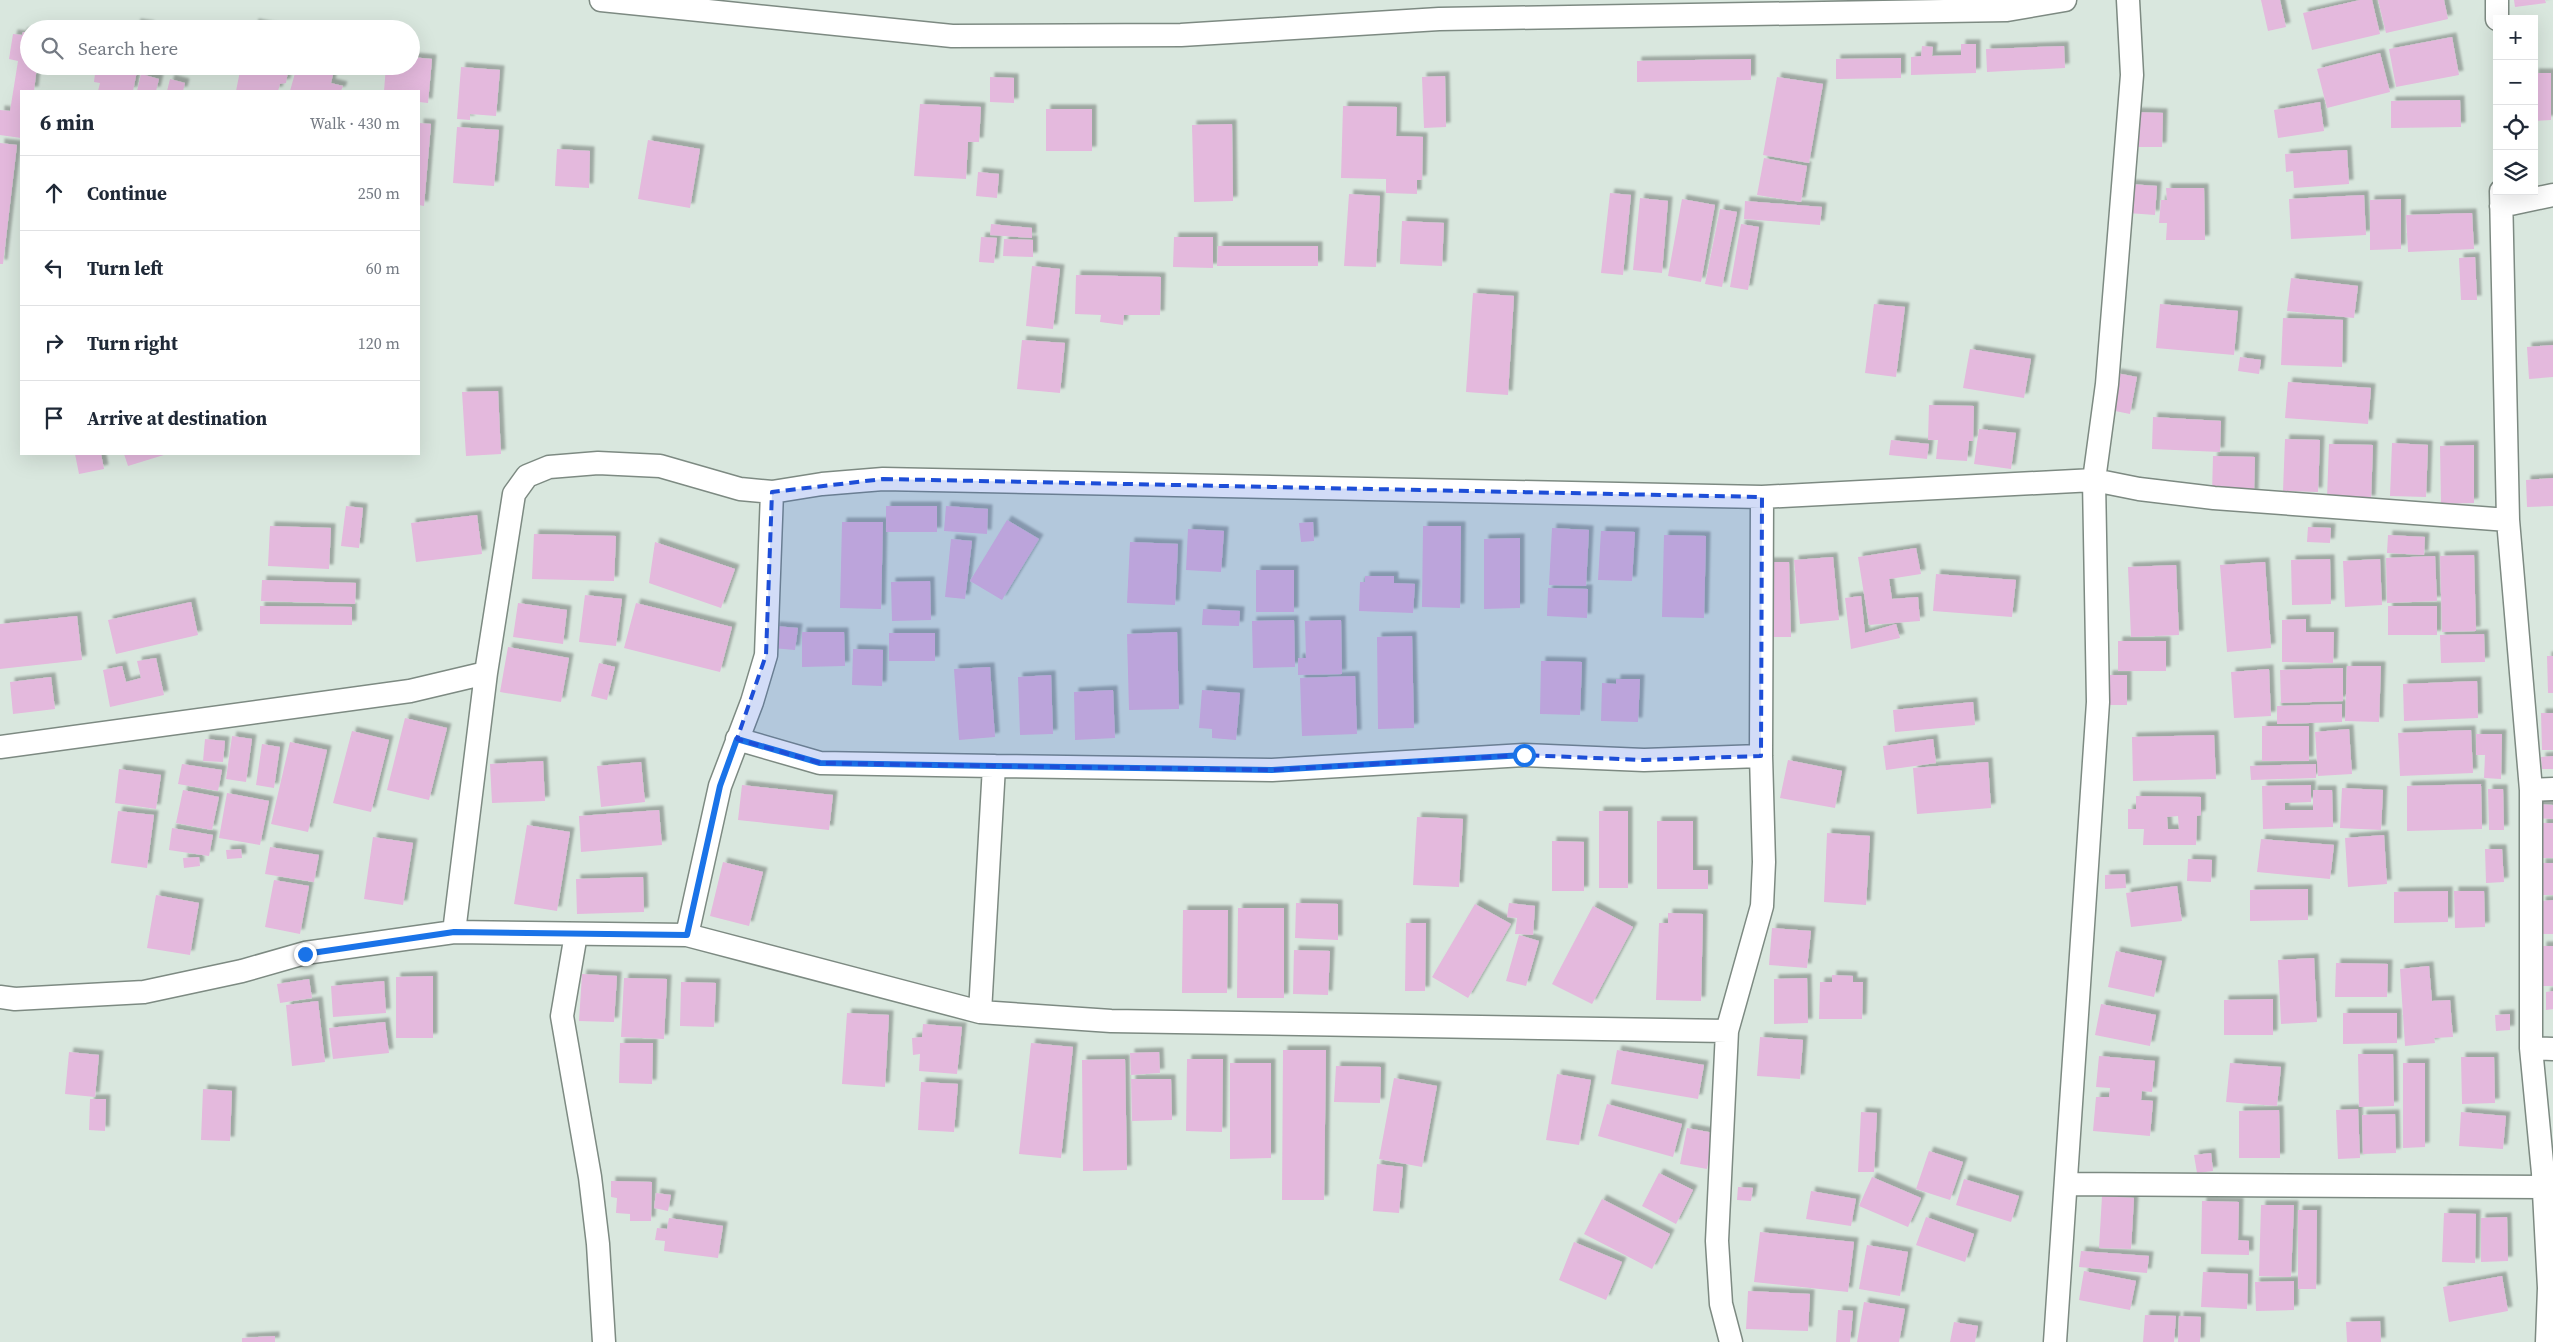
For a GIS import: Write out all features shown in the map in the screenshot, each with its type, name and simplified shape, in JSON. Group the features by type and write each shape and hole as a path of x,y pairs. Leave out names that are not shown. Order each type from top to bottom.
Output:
{"street":[{"path":"601,0 952,36 1181,35 1438,9 1949,5 2007,10 2066,0"},
{"path":"2055,1342 2098,702 2094,480 2107,384 2132,76 2128,0"},
{"path":"2497,0 2498,15"},
{"path":"2547,1342 2549,1288 2544,1187 2542,1048 2542,790 2508,520 2501,199 2553,195"},
{"path":"454,932 486,673 514,494 527,476 549,467 598,463 660,466 740,489 772,492 822,484 883,479 1762,497 2094,480 2139,490 2214,498 2508,520"},
{"path":"687,935 720,786 766,655 772,492"},
{"path":"1731,1342 1721,1304 1718,1241 1727,1031 1762,906 1764,862 1761,756 1762,497"},
{"path":"0,747 410,691 486,673"},
{"path":"737,739 820,763 994,766 1272,770 1524,755 1644,760 1761,756"},
{"path":"980,1012 994,766"},
{"path":"0,997 15,999 144,992 242,971 305,954 454,932 687,935 980,1012 1111,1021 1727,1031"},
{"path":"576,934 562,1016 591,1187 598,1244 604,1342"},
{"path":"2066,1184 2544,1187"}],"highlighted area":[{"path":"883,479 1762,497 1761,756 1644,760 1524,755 1272,770 994,766 820,763 737,739 766,655 772,492"}],"building":[{"path":"2261,0 2280,0 2286,27 2268,31"},
{"path":"2360,0 2372,0 2380,34 2312,50 2303,13"},
{"path":"2378,0 2444,0 2448,19 2386,33"},
{"path":"2514,0 2545,0 2546,3 2515,7"},
{"path":"13,34 20,35 20,75 36,75 34,90 20,90 20,138 0,135 0,110 10,111 18,61 9,59"},
{"path":"2452,37 2459,75 2396,87 2389,49"},
{"path":"1961,44 1976,44 1976,73 1911,75 1911,57 1921,56 1922,46 1933,47 1932,56 1961,55"},
{"path":"2064,46 2065,68 1987,72 1986,49"},
{"path":"2380,53 2390,92 2327,108 2317,69"},
{"path":"420,58 432,59 428,103 420,102 420,90 384,90 385,75 420,75"},
{"path":"1901,58 1901,78 1836,79 1836,59"},
{"path":"1751,59 1751,80 1637,82 1637,61"},
{"path":"461,67 500,70 496,116 470,114 470,120 457,119"},
{"path":"2538,73 2551,73 2551,120 2538,121"},
{"path":"95,75 136,75 133,90 98,90 100,83 94,82"},
{"path":"141,75 159,79 156,90 137,90"},
{"path":"239,75 287,75 286,83 280,84 278,90 236,90"},
{"path":"294,75 333,75 331,83 343,86 341,90 290,90"},
{"path":"1445,76 1446,127 1424,128 1422,77"},
{"path":"990,77 1014,78 1014,103 990,102"},
{"path":"1777,77 1823,84 1809,163 1763,155"},
{"path":"170,79 185,83 183,90 167,90"},
{"path":"2460,100 2461,127 2391,128 2391,101"},
{"path":"2320,102 2324,131 2278,138 2274,110"},
{"path":"920,104 981,107 979,142 968,142 966,179 914,176"},
{"path":"1343,106 1397,107 1396,136 1423,137 1422,180 1417,180 1417,194 1386,193 1386,179 1341,178"},
{"path":"1046,109 1092,109 1092,151 1046,151"},
{"path":"2134,112 2163,113 2162,147 2134,147"},
{"path":"420,123 431,124 424,206 420,205"},
{"path":"1232,124 1233,201 1194,202 1192,125"},
{"path":"457,127 499,130 494,186 453,183"},
{"path":"648,140 700,149 690,208 638,199"},
{"path":"0,143 17,145 3,264 0,264"},
{"path":"557,149 590,151 589,188 555,186"},
{"path":"2347,150 2349,184 2294,188 2293,171 2286,172 2285,154"},
{"path":"1764,158 1807,166 1801,202 1757,195"},
{"path":"978,172 999,174 997,198 976,196"},
{"path":"2130,184 2157,186 2155,215 2128,213"},
{"path":"2166,188 2204,188 2205,240 2166,240 2167,223 2159,223 2161,200 2167,200"},
{"path":"1610,193 1631,195 1623,275 1601,273"},
{"path":"1349,194 1380,196 1376,267 1344,266"},
{"path":"2364,195 2366,235 2291,239 2289,199"},
{"path":"1640,198 1668,201 1662,273 1633,270"},
{"path":"1682,199 1715,205 1701,282 1668,276"},
{"path":"2401,199 2401,249 2370,250 2370,200"},
{"path":"1745,201 1822,207 1820,225 1744,219"},
{"path":"1720,209 1737,212 1722,287 1705,284"},
{"path":"2472,213 2474,249 2408,252 2406,215"},
{"path":"1402,221 1444,223 1442,266 1400,264"},
{"path":"991,224 1032,228 1032,238 990,235"},
{"path":"1741,224 1759,227 1748,290 1730,287"},
{"path":"981,237 997,238 994,263 979,262"},
{"path":"1174,237 1213,237 1213,268 1173,267"},
{"path":"1004,239 1033,240 1033,257 1003,256"},
{"path":"1218,246 1318,246 1318,266 1217,266"},
{"path":"2475,257 2477,300 2461,300 2459,258"},
{"path":"1032,266 1060,269 1053,329 1026,326"},
{"path":"1076,275 1161,277 1160,315 1124,315 1123,325 1100,322 1101,315 1075,314"},
{"path":"2291,278 2358,286 2354,318 2287,311"},
{"path":"1473,293 1514,296 1508,395 1466,392"},
{"path":"1874,304 1905,307 1896,377 1865,373"},
{"path":"2160,304 2238,311 2234,355 2156,348"},
{"path":"2283,318 2343,320 2342,367 2281,365"},
{"path":"1022,340 1065,343 1060,393 1017,389"},
{"path":"2553,345 2553,377 2529,379 2527,347"},
{"path":"1970,349 2031,359 2024,398 1963,388"},
{"path":"2240,357 2261,360 2259,374 2238,371"},
{"path":"2116,373 2137,377 2130,414 2110,410"},
{"path":"2288,382 2371,388 2368,424 2285,418"},
{"path":"498,391 501,454 466,456 462,392"},
{"path":"1929,405 1974,406 1973,441 1969,441 1967,461 1936,459 1938,440 1928,440"},
{"path":"2153,417 2221,421 2220,452 2152,449"},
{"path":"1979,429 2016,433 2011,469 1974,464"},
{"path":"2285,439 2320,440 2318,492 2283,491"},
{"path":"1891,440 1929,444 1927,459 1889,455"},
{"path":"2392,443 2428,445 2426,497 2390,496"},
{"path":"2329,444 2373,445 2371,500 2327,499"},
{"path":"2474,445 2474,503 2441,504 2440,446"},
{"path":"75,455 101,455 104,469 79,474"},
{"path":"124,455 164,455 128,466"},
{"path":"2213,456 2255,457 2254,494 2212,494"},
{"path":"2553,478 2553,506 2527,507 2526,480"},
{"path":"346,506 363,508 359,548 341,546"},
{"path":"886,506 937,506 937,532 886,532"},
{"path":"946,506 988,509 987,534 944,531"},
{"path":"477,515 482,554 416,562 411,523"},
{"path":"1007,520 1039,539 1002,600 970,581"},
{"path":"842,522 883,522 881,609 840,608"},
{"path":"1313,522 1314,541 1301,542 1299,523"},
{"path":"270,526 331,528 329,569 268,566"},
{"path":"1423,526 1461,526 1460,608 1422,607"},
{"path":"2308,527 2331,528 2330,543 2307,542"},
{"path":"1552,528 1589,530 1586,586 1549,585"},
{"path":"1188,529 1224,531 1221,572 1186,570"},
{"path":"1601,531 1635,532 1632,581 1598,580"},
{"path":"534,534 616,536 614,581 532,579"},
{"path":"1664,535 1706,536 1704,618 1662,617"},
{"path":"2388,535 2425,537 2424,555 2387,553"},
{"path":"1520,538 1520,608 1484,609 1484,539"},
{"path":"951,539 972,541 965,599 945,597"},
{"path":"655,542 735,569 721,608 649,583"},
{"path":"1130,542 1178,544 1175,605 1127,603"},
{"path":"1916,548 1921,574 1889,579 1892,599 1918,597 1920,621 1869,625 1858,557"},
{"path":"2474,555 2476,631 2442,632 2440,556"},
{"path":"2435,556 2437,601 2387,603 2386,558"},
{"path":"1833,557 1839,620 1800,624 1794,560"},
{"path":"2330,559 2331,604 2292,605 2291,560"},
{"path":"2380,559 2382,605 2345,607 2343,561"},
{"path":"1766,562 1789,562 1791,637 1768,637"},
{"path":"2265,562 2271,648 2227,652 2220,565"},
{"path":"2176,565 2179,635 2131,637 2128,567"},
{"path":"1256,570 1294,570 1294,612 1256,612"},
{"path":"1936,574 2016,580 2012,617 1933,611"},
{"path":"1365,576 1394,576 1394,583 1415,584 1413,613 1359,611 1360,582 1365,582"},
{"path":"262,580 356,583 355,604 261,601"},
{"path":"930,581 931,620 892,621 891,582"},
{"path":"1548,588 1588,589 1587,618 1547,616"},
{"path":"585,595 622,599 616,646 579,642"},
{"path":"1861,596 1865,633 1896,624 1900,638 1851,649 1845,598"},
{"path":"191,602 198,635 116,654 108,620"},
{"path":"518,603 567,610 563,644 513,637"},
{"path":"636,603 732,627 720,672 624,648"},
{"path":"260,606 352,607 352,625 260,624"},
{"path":"2388,606 2437,606 2437,635 2388,635"},
{"path":"1203,609 1240,611 1239,626 1202,625"},
{"path":"77,616 82,660 0,669 0,624"},
{"path":"2306,619 2306,632 2334,632 2333,663 2282,662 2282,620"},
{"path":"1294,620 1295,667 1253,668 1252,621"},
{"path":"1341,620 1342,674 1298,675 1298,658 1306,658 1305,621"},
{"path":"775,626 798,628 795,650 772,648"},
{"path":"802,632 844,632 845,666 802,667"},
{"path":"1177,632 1179,709 1129,710 1127,634"},
{"path":"889,633 935,633 935,661 889,661"},
{"path":"2484,634 2485,662 2441,663 2440,635"},
{"path":"1412,636 1414,728 1378,729 1377,637"},
{"path":"2118,641 2166,641 2166,671 2118,671"},
{"path":"508,647 569,658 561,702 500,692"},
{"path":"853,649 883,650 882,686 852,685"},
{"path":"2547,656 2553,656 2553,693 2548,693"},
{"path":"156,658 164,695 110,707 103,670 122,666 126,682 141,678 137,661"},
{"path":"1541,661 1582,662 1580,715 1540,714"},
{"path":"599,663 615,667 607,700 591,696"},
{"path":"2347,666 2381,666 2379,722 2345,721"},
{"path":"990,667 995,737 959,740 954,669"},
{"path":"2343,668 2343,701 2281,703 2280,670"},
{"path":"2269,669 2271,716 2234,718 2231,672"},
{"path":"1051,675 1053,734 1020,735 1018,677"},
{"path":"2108,675 2127,675 2127,705 2107,705"},
{"path":"1355,676 1357,734 1302,736 1300,678"},
{"path":"51,677 55,709 13,714 10,682"},
{"path":"1616,679 1640,679 1638,722 1601,721 1602,683 1616,684"},
{"path":"2477,681 2478,718 2404,721 2403,684"},
{"path":"1113,690 1115,738 1075,740 1074,692"},
{"path":"1202,690 1240,693 1236,740 1212,738 1212,729 1199,728"},
{"path":"1973,702 1975,725 1895,732 1893,710"},
{"path":"2342,704 2342,722 2277,724 2277,706"},
{"path":"2541,713 2553,713 2553,750 2542,750"},
{"path":"405,718 447,728 429,800 387,790"},
{"path":"2262,726 2309,726 2309,761 2262,761"},
{"path":"2349,729 2352,774 2318,776 2315,732"},
{"path":"2471,730 2473,773 2400,776 2398,733"},
{"path":"352,731 389,740 371,812 333,803"},
{"path":"2476,734 2502,734 2501,779 2484,778 2485,755 2476,755"},
{"path":"2214,735 2216,779 2133,781 2132,737"},
{"path":"232,736 252,739 246,782 226,779"},
{"path":"205,739 225,741 223,762 203,761"},
{"path":"1933,739 1936,763 1886,770 1883,746"},
{"path":"290,742 327,750 308,832 271,824"},
{"path":"262,744 280,747 274,788 256,785"},
{"path":"2553,756 2553,769 2542,769 2541,757"},
{"path":"1788,760 1842,771 1835,808 1780,798"},
{"path":"543,761 545,801 492,803 490,764"},
{"path":"641,762 645,802 601,807 597,766"},
{"path":"1988,762 1991,808 1917,814 1913,768"},
{"path":"182,764 222,770 218,791 178,784"},
{"path":"2316,764 2316,778 2251,780 2250,766"},
{"path":"119,769 161,775 156,809 115,803"},
{"path":"2481,784 2482,829 2407,831 2407,786"},
{"path":"742,785 833,795 829,830 738,820"},
{"path":"2311,785 2311,802 2285,803 2285,810 2313,810 2313,790 2332,790 2333,827 2263,829 2262,786"},
{"path":"2342,788 2383,790 2381,830 2340,828"},
{"path":"2488,789 2503,789 2504,830 2489,830"},
{"path":"183,790 219,797 212,830 176,823"},
{"path":"227,793 269,801 260,845 219,838"},
{"path":"2136,796 2201,797 2201,815 2197,816 2196,845 2143,845 2144,829 2128,829 2128,809 2136,809","holes":["2178,816 2179,829 2168,829 2167,817"]},
{"path":"2535,804 2553,805 2553,819 2534,818"},
{"path":"659,810 662,845 581,852 579,816"},
{"path":"118,811 154,815 147,868 111,863"},
{"path":"1599,811 1628,811 1628,888 1599,888"},
{"path":"1417,817 1463,819 1459,887 1413,885"},
{"path":"1657,821 1693,821 1693,870 1708,870 1708,889 1657,889"},
{"path":"2542,823 2553,823 2553,858 2542,858"},
{"path":"527,825 570,832 557,911 514,904"},
{"path":"172,828 213,835 209,856 169,850"},
{"path":"1827,833 1870,836 1866,905 1824,902"},
{"path":"2384,835 2387,884 2348,887 2345,838"},
{"path":"373,837 413,843 403,905 364,899"},
{"path":"2261,839 2334,845 2330,879 2257,872"},
{"path":"1552,841 1584,842 1584,891 1552,891"},
{"path":"270,847 319,855 314,882 265,874"},
{"path":"241,849 242,858 227,859 226,850"},
{"path":"2485,849 2502,849 2504,882 2486,883"},
{"path":"199,857 200,866 184,868 183,858"},
{"path":"2188,859 2212,860 2211,882 2187,881"},
{"path":"723,862 763,872 749,926 710,916"},
{"path":"2541,863 2553,863 2553,895 2541,895"},
{"path":"2125,874 2126,888 2105,889 2105,875"},
{"path":"643,877 644,912 577,914 576,879"},
{"path":"274,880 309,886 300,934 265,927"},
{"path":"2177,886 2182,921 2131,927 2126,893"},
{"path":"2308,889 2308,920 2250,921 2250,890"},
{"path":"2448,891 2448,922 2394,923 2394,892"},
{"path":"2454,891 2484,891 2485,927 2455,928"},
{"path":"156,895 199,903 190,955 147,948"},
{"path":"2553,900 2553,934 2543,934 2541,901"},
{"path":"1296,903 1338,904 1338,940 1295,938"},
{"path":"1509,903 1535,906 1533,935 1515,934 1517,918 1507,917"},
{"path":"1475,904 1511,924 1468,998 1432,977"},
{"path":"1593,906 1633,927 1592,1004 1552,984"},
{"path":"1238,908 1284,908 1284,998 1237,998"},
{"path":"1183,910 1228,910 1227,993 1182,993"},
{"path":"1668,913 1703,914 1701,1001 1656,1000 1659,923 1668,923"},
{"path":"1406,923 1426,923 1425,991 1405,991"},
{"path":"1772,928 1811,931 1807,968 1769,965"},
{"path":"1519,935 1539,941 1526,986 1506,981"},
{"path":"2542,946 2553,946 2553,986 2542,986"},
{"path":"1294,950 1330,951 1328,995 1293,994"},
{"path":"2116,951 2162,961 2154,997 2108,987"},
{"path":"2314,958 2317,1022 2281,1024 2278,960"},
{"path":"2336,963 2388,964 2387,997 2335,997"},
{"path":"2429,966 2432,1001 2450,1000 2453,1037 2434,1038 2435,1043 2405,1046 2400,969"},
{"path":"582,974 617,976 614,1022 579,1021"},
{"path":"1832,975 1853,976 1853,982 1863,982 1862,1019 1819,1019 1820,982 1832,982"},
{"path":"433,976 433,1038 396,1038 396,977"},
{"path":"624,978 667,979 664,1039 621,1037"},
{"path":"1807,978 1808,1023 1774,1024 1774,979"},
{"path":"309,979 312,998 280,1003 277,984"},
{"path":"384,981 386,1013 333,1017 331,986"},
{"path":"681,982 716,983 714,1027 680,1026"},
{"path":"2553,991 2553,1009 2546,1010 2546,992"},
{"path":"2273,999 2273,1035 2224,1035 2224,1000"},
{"path":"318,1001 325,1062 292,1066 286,1005"},
{"path":"2101,1004 2156,1015 2150,1046 2095,1035"},
{"path":"847,1013 889,1015 885,1087 842,1084"},
{"path":"2343,1013 2397,1013 2397,1043 2343,1044"},
{"path":"2510,1014 2510,1030 2496,1031 2495,1015"},
{"path":"385,1022 389,1053 333,1059 329,1028"},
{"path":"923,1024 962,1027 957,1074 919,1071 920,1054 913,1055 912,1038 922,1037"},
{"path":"1760,1037 1803,1040 1800,1079 1757,1076"},
{"path":"620,1043 653,1043 652,1084 619,1083"},
{"path":"1031,1043 1073,1047 1061,1158 1019,1154"},
{"path":"1283,1050 1326,1050 1324,1200 1282,1200"},
{"path":"1617,1050 1704,1065 1698,1099 1611,1084"},
{"path":"69,1052 99,1055 95,1097 65,1094"},
{"path":"1159,1052 1160,1073 1131,1075 1130,1053"},
{"path":"2358,1054 2393,1054 2394,1106 2359,1107"},
{"path":"2099,1056 2155,1061 2152,1092 2142,1091 2141,1100 2153,1101 2150,1136 2093,1131 2096,1097 2109,1097 2110,1088 2096,1087"},
{"path":"2461,1057 2494,1057 2495,1103 2462,1104"},
{"path":"1125,1059 1127,1170 1083,1171 1082,1060"},
{"path":"1187,1059 1223,1059 1222,1132 1186,1131"},
{"path":"1230,1063 1271,1063 1271,1158 1230,1159"},
{"path":"2230,1063 2281,1067 2277,1106 2226,1102"},
{"path":"2403,1063 2425,1063 2425,1147 2403,1148"},
{"path":"1336,1066 1381,1067 1380,1103 1334,1102"},
{"path":"1557,1074 1591,1080 1579,1145 1546,1140"},
{"path":"1394,1078 1437,1086 1422,1167 1379,1159"},
{"path":"1131,1079 1171,1079 1172,1120 1132,1121"},
{"path":"921,1082 958,1084 954,1132 918,1130"},
{"path":"203,1089 232,1091 230,1141 201,1140"},
{"path":"90,1099 106,1099 105,1131 89,1130"},
{"path":"1607,1104 1682,1124 1673,1157 1598,1136"},
{"path":"2358,1109 2360,1158 2338,1159 2336,1110"},
{"path":"2279,1110 2280,1158 2239,1158 2239,1111"},
{"path":"1861,1112 1877,1113 1874,1172 1858,1172"},
{"path":"2461,1112 2506,1116 2503,1149 2459,1146"},
{"path":"2395,1114 2396,1153 2363,1154 2362,1115"},
{"path":"1687,1128 1714,1133 1707,1169 1680,1164"},
{"path":"1929,1151 1963,1162 1950,1200 1916,1189"},
{"path":"2211,1153 2213,1171 2197,1173 2194,1155"},
{"path":"1377,1164 1403,1167 1399,1213 1373,1211"},
{"path":"1659,1173 1693,1190 1676,1224 1642,1206"},
{"path":"1872,1177 1921,1198 1908,1227 1859,1206"},
{"path":"1964,1179 2019,1196 2011,1222 1956,1205"},
{"path":"611,1181 652,1182 651,1221 630,1221 630,1214 616,1213 617,1198 611,1197"},
{"path":"1738,1187 1753,1188 1751,1201 1737,1200"},
{"path":"1811,1191 1856,1199 1851,1226 1806,1219"},
{"path":"656,1193 671,1195 668,1211 654,1208"},
{"path":"2102,1196 2134,1198 2131,1249 2099,1248"},
{"path":"1602,1199 1670,1234 1652,1269 1584,1234"},
{"path":"2202,1201 2239,1202 2238,1240 2249,1241 2249,1255 2201,1254"},
{"path":"2261,1205 2294,1205 2291,1277 2259,1276"},
{"path":"2298,1210 2317,1210 2316,1289 2298,1289"},
{"path":"2444,1213 2476,1214 2475,1263 2442,1262"},
{"path":"1926,1217 1974,1234 1965,1262 1916,1245"},
{"path":"2507,1217 2508,1261 2481,1262 2481,1218"},
{"path":"669,1218 723,1226 718,1258 664,1251 665,1241 655,1240 657,1228 667,1229"},
{"path":"1760,1232 1854,1242 1848,1292 1754,1282"},
{"path":"1574,1242 1622,1262 1606,1300 1559,1280"},
{"path":"1867,1245 1908,1252 1900,1296 1859,1289"},
{"path":"2081,1251 2149,1256 2147,1273 2079,1267"},
{"path":"2084,1271 2136,1281 2130,1310 2079,1300"},
{"path":"2203,1272 2248,1274 2247,1309 2201,1307"},
{"path":"2502,1276 2508,1311 2449,1322 2443,1287"},
{"path":"2294,1281 2294,1310 2256,1311 2255,1282"},
{"path":"1748,1291 1810,1294 1808,1331 1746,1329"},
{"path":"1864,1302 1905,1309 1899,1342 1857,1342"},
{"path":"1838,1310 1853,1311 1850,1342 1836,1342"},
{"path":"2145,1315 2176,1316 2174,1342 2143,1342"},
{"path":"2179,1316 2201,1317 2200,1342 2178,1342"},
{"path":"2380,1321 2381,1342 2347,1342 2346,1322"},
{"path":"1954,1322 1978,1326 1975,1342 1950,1342"},
{"path":"275,1336 275,1342 242,1342 242,1338"}],"route":[{"path":"305,954 454,932 687,935 720,786 737,739 820,763 1272,770 1524,755"}]}
